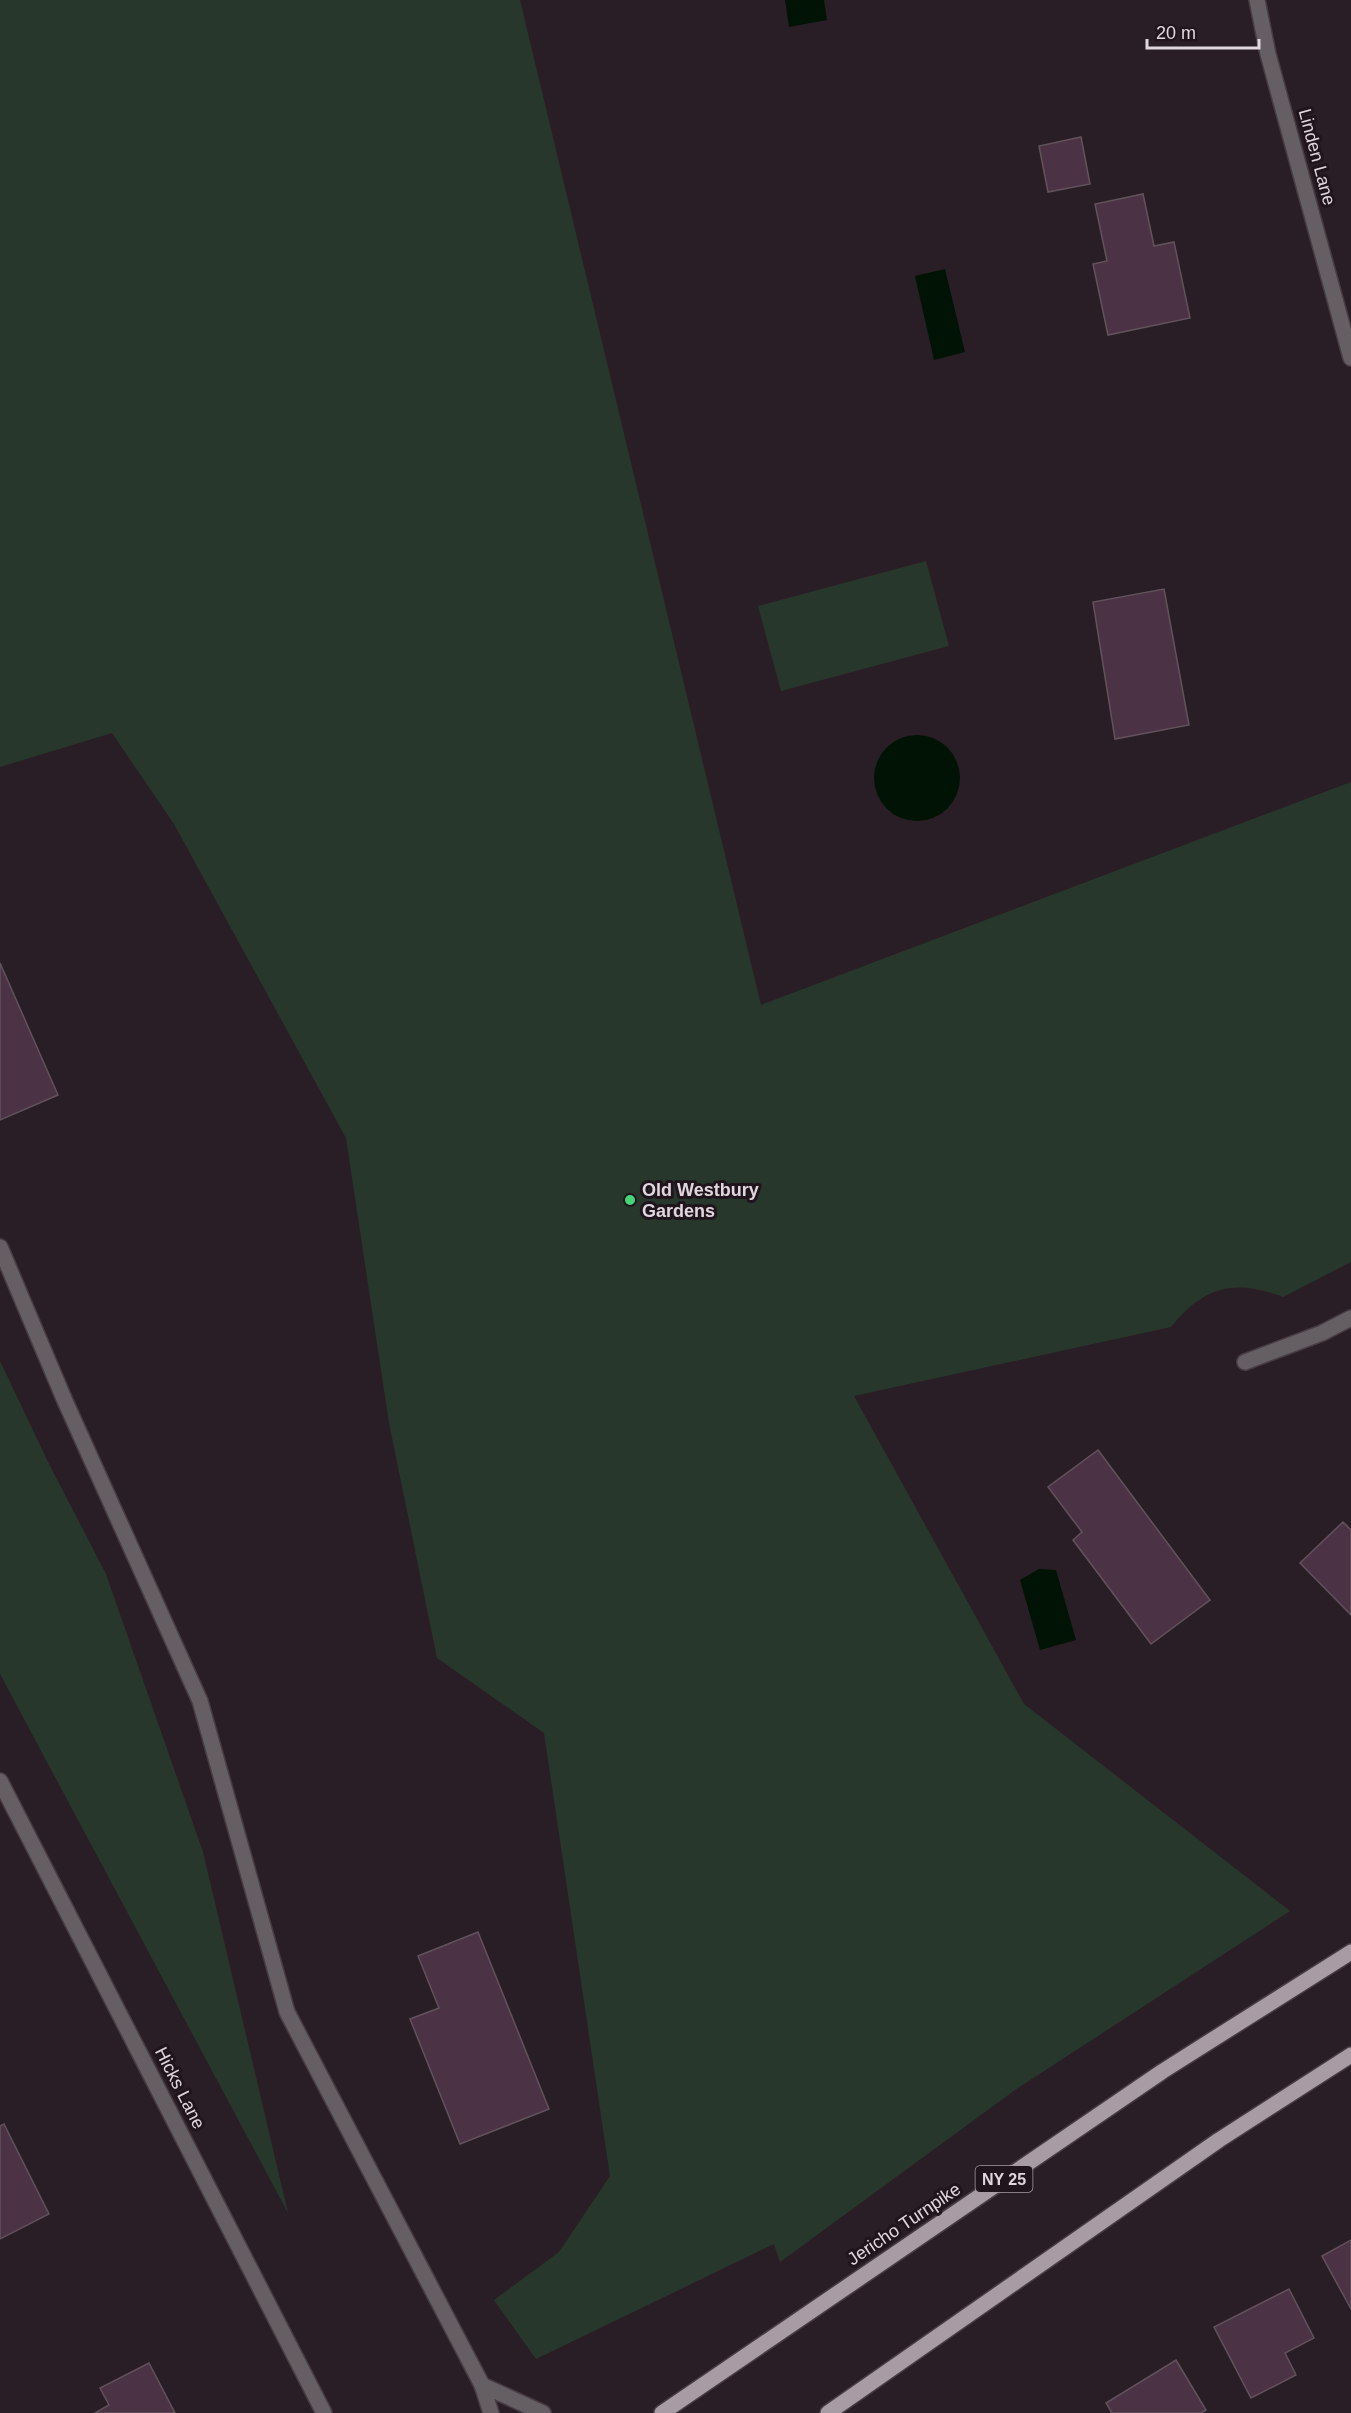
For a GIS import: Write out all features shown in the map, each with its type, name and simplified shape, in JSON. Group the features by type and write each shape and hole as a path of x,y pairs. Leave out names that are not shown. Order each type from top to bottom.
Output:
{"main road":[{"name":"Jericho Turnpike","path":"662,2413 1163,2071 1351,1952"},
{"path":"828,2413 1219,2140 1351,2055"}],"street":[{"name":"Linden Lane","path":"1257,0 1268,54 1351,358"},
{"path":"0,1247 65,1401 200,1701 287,2012 482,2385 491,2413"},
{"path":"1245,1362 1322,1333 1351,1318"},
{"name":"Hicks Lane","path":"0,1781 324,2413"},
{"path":"482,2385 543,2413"}],"shaded area":[{"name":"Old Westbury Gardens","path":"0,0 520,0 761,1005 1351,782 1351,1262 1283,1297 1249,1288 1221,1290 1195,1303 1171,1327 854,1396 1024,1704 1290,1911 1015,2090 780,2262 774,2244 536,2359 494,2300 559,2252 610,2176 544,1733 437,1658 389,1423 346,1138 174,824 112,733 0,767"},
{"path":"785,0 824,0 827,20 789,27"},
{"path":"945,269 965,352 934,360 915,276"},
{"path":"926,561 949,646 781,691 758,606"},
{"path":"909,735 925,735 948,747 957,761 960,778 957,795 948,809 925,821 909,821 893,814 881,802 874,786 874,770 881,754 893,742"},
{"path":"0,1361 49,1464 106,1574 203,1852 288,2213 0,1674"},
{"path":"1039,1569 1056,1570 1076,1640 1040,1650 1020,1580"}],"building":[{"path":"1081,137 1090,184 1048,192 1039,146"},
{"path":"1143,194 1154,246 1174,242 1190,318 1108,335 1093,264 1107,261 1095,204"},
{"path":"1164,589 1189,725 1115,739 1093,602"},
{"path":"0,963 58,1095 0,1120"},
{"path":"1098,1450 1210,1600 1151,1644 1073,1540 1082,1532 1048,1487"},
{"path":"1343,1522 1351,1530 1351,1615 1300,1563"},
{"path":"478,1932 549,2109 460,2144 410,2019 439,2008 418,1956"},
{"path":"4,2124 49,2214 0,2239 0,2126"},
{"path":"1351,2240 1351,2309 1322,2256"},
{"path":"1289,2289 1314,2338 1285,2353 1296,2375 1251,2398 1214,2327"},
{"path":"1176,2360 1206,2410 1201,2413 1112,2413 1106,2403"},
{"path":"149,2363 175,2413 95,2413 109,2405 100,2388"}],"place":[{"name":"Old Westbury Gardens","path":"630,1200"}]}
